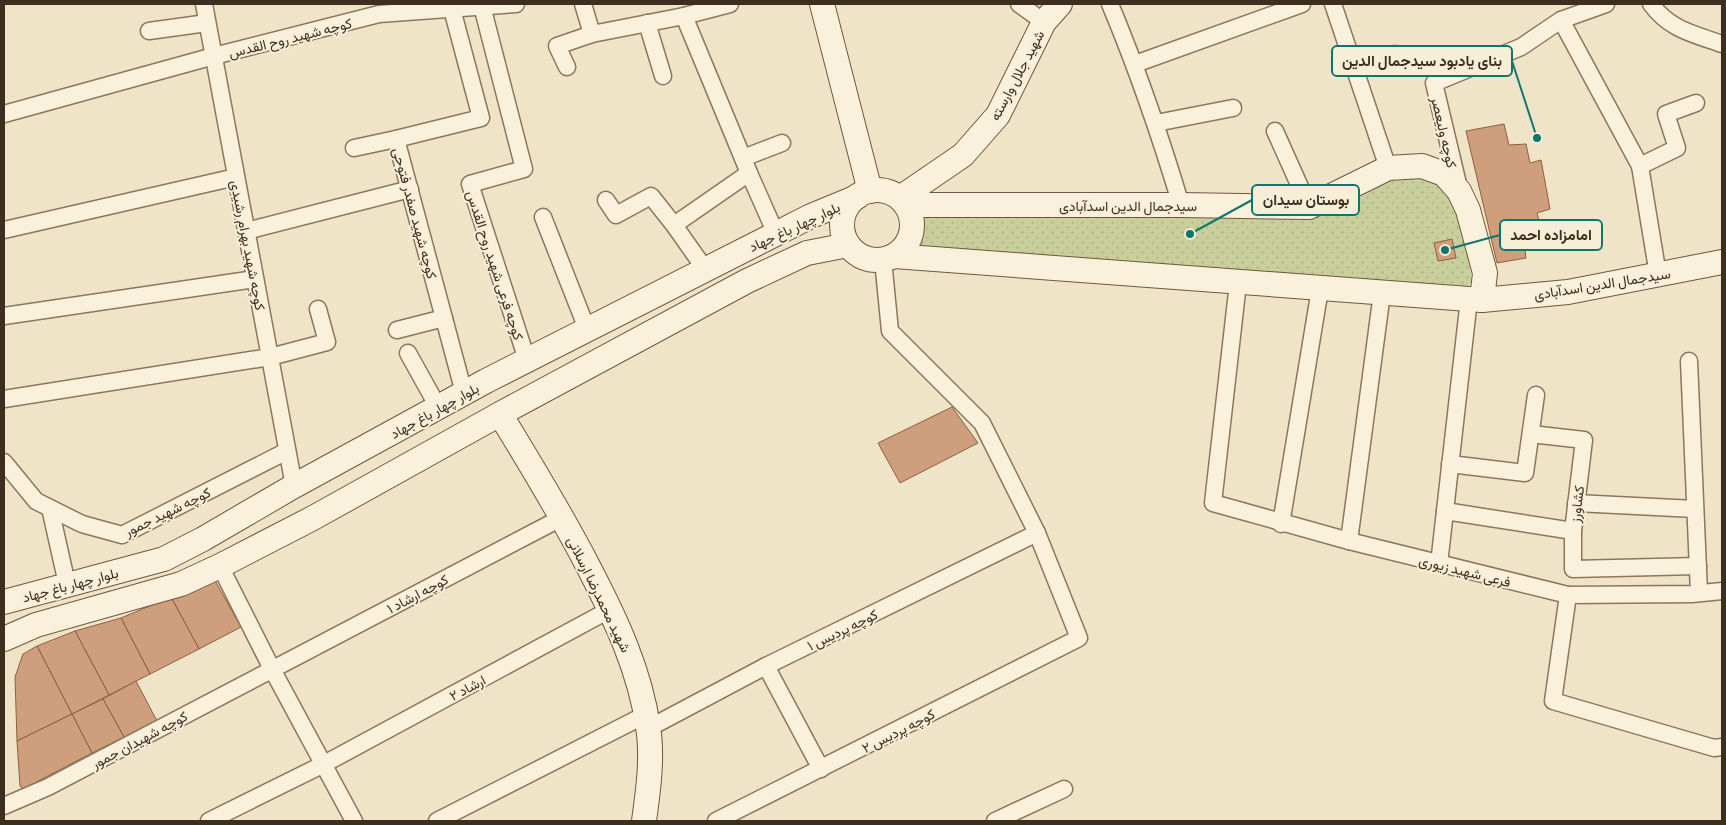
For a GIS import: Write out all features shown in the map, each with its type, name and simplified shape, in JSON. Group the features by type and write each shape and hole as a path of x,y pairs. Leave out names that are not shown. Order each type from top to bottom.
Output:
{"street":[{"name":"کوچه شهید بهرام رشیدی","path":"204,4 294,486"},
{"name":"کوچه شهید روح القدس","path":"4,114 379,9 452,9 516,4"},
{"path":"583,4 592,34"},
{"path":"567,67 557,46 592,34 684,16 730,4"},
{"path":"822,4 863,194"},
{"path":"1019,4 1044,22"},
{"name":"شهید جلال وارسته","path":"903,202 963,155 998,115 1044,22 1060,4"},
{"path":"1110,4 1135,64 1156,123 1181,205"},
{"path":"1135,64 1302,4"},
{"path":"1333,4 1388,168"},
{"name":"کوچه ولیعصر","path":"1459,191 1434,83 1521,47 1562,20 1606,4"},
{"path":"1651,4 1670,24 1688,33 1722,44"},
{"name":"کوچه فرعی شهید روح القدس","path":"482,6 524,169 470,184 526,360"},
{"name":"کوچه شهید صفدر فتوحی","path":"452,9 481,118 396,139 464,393"},
{"path":"684,16 776,234"},
{"path":"1562,20 1640,166 1658,274"},
{"path":"149,31 208,23"},
{"path":"647,23 663,76"},
{"path":"1355,68 1395,54"},
{"path":"1640,166 1677,148 1666,114 1696,102"},
{"path":"1156,123 1233,108"},
{"path":"1275,131 1309,208"},
{"path":"354,148 396,139"},
{"path":"743,158 782,143"},
{"name":"سیدجمال الدین اسدآبادی","path":"903,202 1309,208 1388,168 1422,166 1444,174 1459,191 1468,210 1485,273 1476,300"},
{"path":"674,225 749,173"},
{"path":"4,230 236,177"},
{"path":"246,231 410,188"},
{"path":"883,190 903,202 911,215 912,227 910,238 903,248 888,258 873,260 863,257 848,245 843,235 842,224 844,213 849,204 863,194 883,190"},
{"name":"بلوار چهار باغ جهاد","path":"4,602 164,559 438,407 587,328 811,216 863,194"},
{"path":"606,200 616,215 651,196 705,269"},
{"path":"543,217 587,328"},
{"path":"4,639 36,625 181,584 220,566 313,518 500,414 747,281 807,253 848,245"},
{"path":"888,258 890,331 982,423 1037,533"},
{"name":"سیدجمال الدین اسدآبادی","path":"888,258 1476,300 1568,292 1722,262"},
{"path":"4,316 255,279"},
{"name":"فرعی شهید زیوری","path":"1238,283 1213,503 1349,541 1568,595 1722,591"},
{"path":"1281,523 1320,289"},
{"path":"1349,541 1382,293"},
{"path":"1440,564 1450,464 1476,300"},
{"path":"4,399 270,357 327,342 318,309"},
{"path":"397,330 444,318"},
{"path":"408,353 438,407"},
{"path":"1689,361 1699,593"},
{"path":"1450,464 1525,473 1536,395"},
{"name":"شهید محمدرضا ارسلانی","path":"500,414 563,517 611,610 632,662 647,721 649,780 644,821"},
{"name":"کشاورز","path":"1446,511 1573,531 1584,440 1531,434"},
{"name":"کوچه شهید جمور","path":"4,462 36,501 82,524 122,535 287,451"},
{"path":"1576,503 1695,509"},
{"path":"50,508 68,584"},
{"name":"کوچه ارشاد ۱","path":"272,669 563,517"},
{"path":"1573,531 1573,569 1698,566"},
{"name":"کوچه پردیس ۲","path":"716,821 1079,638 1037,533"},
{"name":"کوچه پردیس ۱","path":"437,821 766,666 1037,533"},
{"path":"220,566 272,669 354,821"},
{"path":"1568,595 1553,702 1714,748 1722,747"},
{"name":"ارشاد ۲","path":"209,821 324,764 611,610"},
{"path":"766,666 821,769"},
{"name":"کوچه شهیدان جمور","path":"4,806 48,787 272,669"},
{"path":"995,821 1064,789"}],"green space":[{"path":"1398,175 1432,180 1449,198 1455,209 1463,235 1471,273 1471,282 1466,289 914,246 918,231 916,209 1313,219"}],"building":[{"path":"1504,124 1509,145 1526,144 1530,163 1541,160 1550,209 1537,213 1541,228 1523,234 1526,258 1497,263 1466,131"},
{"path":"1452,239 1456,258 1438,261 1434,243"},
{"path":"952,407 978,443 900,483 878,443"},
{"path":"214,579 241,627 199,649 171,597"},
{"path":"171,597 199,649 150,674 121,618"},
{"path":"121,618 150,674 109,695 75,631"},
{"path":"75,631 109,695 72,714 37,646"},
{"path":"37,646 72,714 17,741 15,677 23,654"},
{"path":"136,681 157,721 124,737 103,699"},
{"path":"103,699 124,737 92,753 72,714"},
{"path":"72,714 92,753 23,789 20,786 17,741"}],"place":[{"name":"بنای یادبود سیدجمال الدین","path":"1537,138"},
{"name":"بوستان سیدان","path":"1190,234"},
{"name":"امامزاده احمد","path":"1445,250"}]}
